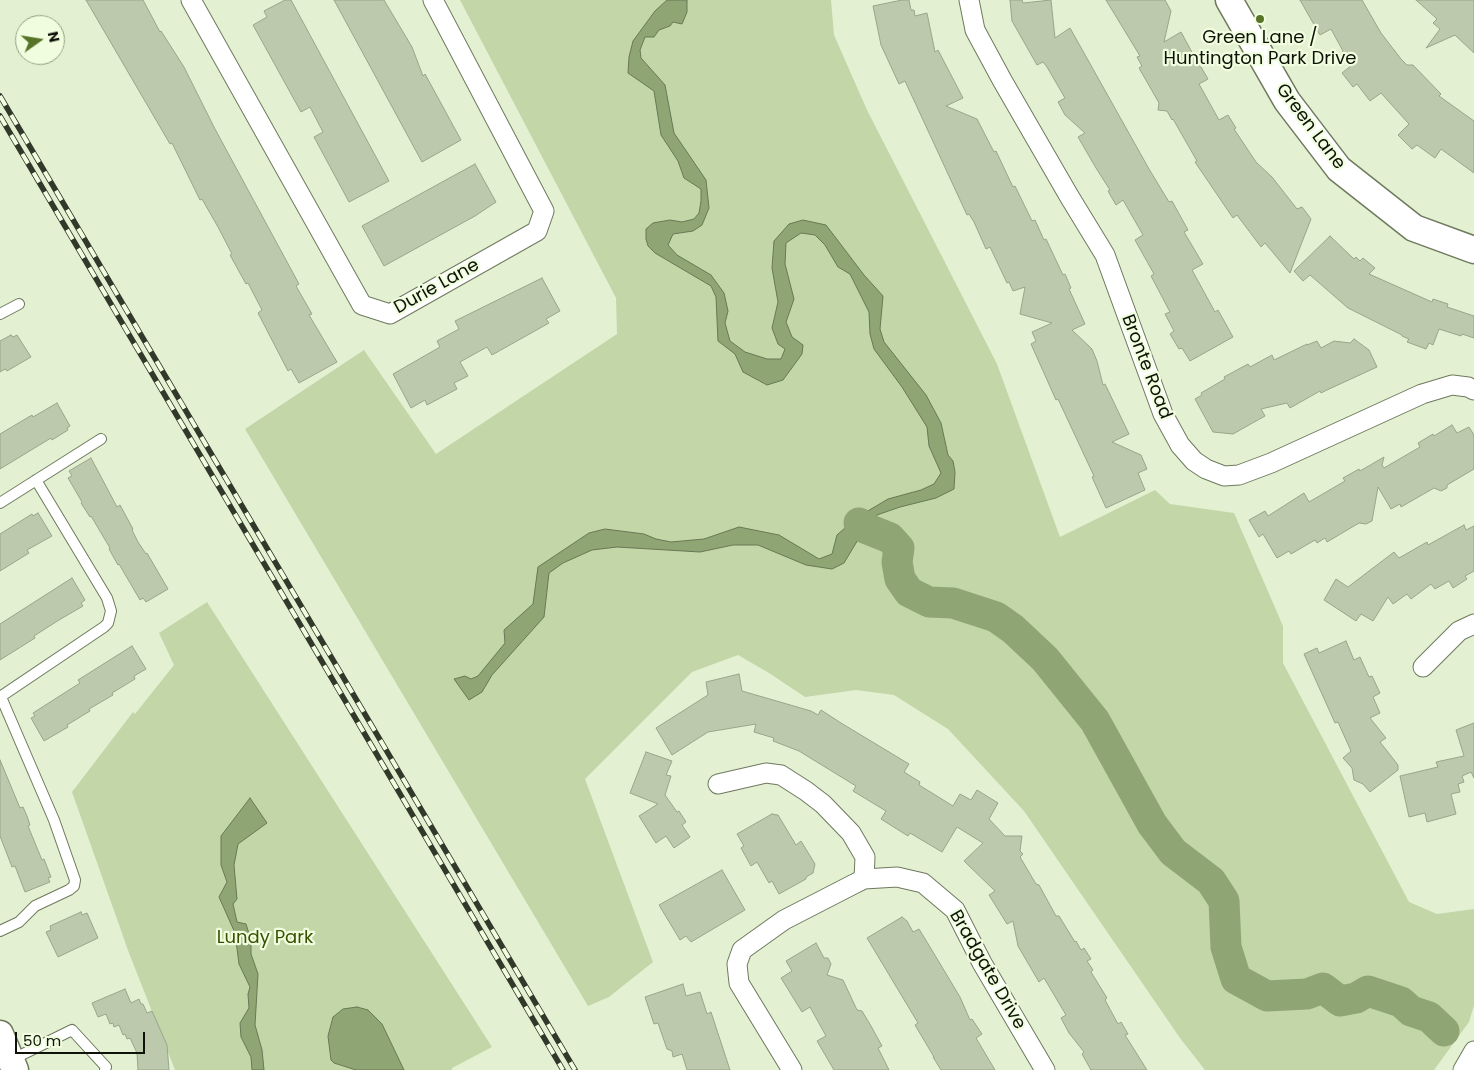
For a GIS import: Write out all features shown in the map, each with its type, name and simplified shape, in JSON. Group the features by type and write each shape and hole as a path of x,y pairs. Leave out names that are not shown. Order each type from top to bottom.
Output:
{"street":[{"name":"Durie Lane","path":"191,0 362,306 390,314 536,231 544,211 433,0"},
{"name":"Bronte Road","path":"970,0 975,30 1069,196 1105,255 1162,414 1180,445 1194,461 1206,469 1224,476 1239,475 1271,463 1422,394 1452,385 1468,387 1474,390"},
{"name":"Green Lane","path":"1230,0 1287,101 1339,169 1414,228 1474,250"},
{"path":"1423,667 1459,631 1474,624"},
{"path":"718,784 766,772 781,775 806,791 824,804 851,832 865,857 864,879"},
{"name":"Bradgate Drive","path":"792,1070 739,983 737,964 742,950 784,920 864,879 897,877 923,883 955,910 982,963 1045,1070"},
{"path":"0,1034 13,1065"},
{"path":"1463,1070 1474,1051"}],"lane":[{"path":"0,314 19,304"},
{"path":"0,503 101,438"},
{"path":"0,931 19,922 35,906 69,890 74,886 75,880 54,820 0,697 99,631 108,622 111,611 107,598 36,480"},
{"path":"13,1065 72,1030 106,1067 105,1070"}],"green space":[{"path":"460,0 831,0 834,35 867,110 997,364 1060,537 1155,490 1170,504 1234,513 1283,626 1283,663 1409,902 1437,914 1474,909 1474,1005 1469,1022 1434,1070 1205,1070 1180,1038 1024,811 948,729 894,695 856,690 805,697 738,655 692,672 585,779 653,962 609,997 588,1006 245,429 364,350 436,454 617,334 616,298"},
{"name":"Lundy Park","path":"207,602 492,1047 452,1068 452,1070 175,1070 129,953 72,792 133,712 135,714 174,665 159,633"}],"shaded area":[{"path":"667,0 687,0 687,12 682,24 673,22 670,26 659,30 654,37 645,37 640,50 641,58 665,85 674,133 706,180 709,208 702,225 693,231 673,234 668,245 677,255 711,275 724,293 728,311 725,323 730,341 745,352 767,359 781,359 785,349 778,344 772,328 778,302 772,268 774,241 789,224 803,220 826,225 864,275 883,296 880,329 884,342 926,395 941,423 948,455 953,461 955,472 954,489 936,498 877,515 865,528 844,563 832,569 806,565 758,545 733,545 700,552 617,547 592,550 563,563 549,573 544,617 492,675 482,692 469,700 454,679 465,676 471,679 478,676 505,643 504,630 533,604 538,567 589,533 605,529 644,534 671,542 704,539 739,527 779,535 819,559 832,554 837,535 856,518 888,499 921,490 934,484 941,473 929,446 927,427 902,387 874,349 870,334 869,312 850,274 838,267 825,245 815,235 801,233 786,243 785,264 794,299 786,322 792,337 803,345 802,354 783,380 767,385 743,372 735,354 718,341 716,297 711,286 655,253 648,246 646,229 653,223 670,220 682,222 694,219 699,213 701,201 701,189 684,178 678,161 661,135 654,91 628,73 633,41 655,11"},
{"path":"250,798 267,823 238,844 234,865 237,899 233,904 237,922 246,924 251,940 251,954 258,974 255,1025 262,1050 264,1070 252,1070 251,1057 241,1037 240,1023 249,1008 248,994 250,987 239,964 235,933 219,897 227,882 221,865 221,836"},
{"path":"357,1007 368,1010 382,1024 404,1070 356,1070 334,1063 331,1060 328,1036 333,1017 343,1009"}],"building":[{"path":"86,0 143,0 160,32 184,67 215,129 299,284 296,286 312,314 309,315 337,362 299,383 291,369 288,371 258,313 262,310 230,255 232,254 218,227 202,199 200,200 172,143 170,144"},
{"path":"285,0 291,0 389,181 349,202 314,137 323,132 310,107 301,112 253,25 267,17 264,11"},
{"path":"334,0 384,0 412,47 423,76 425,74 461,140 422,162"},
{"path":"909,0 911,10 914,10 915,16 927,13 935,52 938,50 963,98 946,106 977,119 994,152 996,151 1013,187 1015,186 1032,221 1035,220 1063,275 1065,274 1071,288 1069,289 1085,324 1072,330 1092,349 1103,385 1105,384 1129,434 1112,442 1141,455 1147,469 1138,473 1145,490 1106,508 1092,477 1094,476 1058,399 1056,400 1031,344 1036,341 1032,332 1052,323 1020,314 1025,287 1013,291 1009,282 1007,283 990,247 986,249 974,222 969,214 967,215 905,81 899,84 881,45 873,6"},
{"path":"1010,0 1022,0 1023,3 1051,0 1055,38 1070,28 1149,169 1169,202 1172,201 1188,230 1184,232 1203,264 1192,270 1215,312 1218,310 1233,337 1190,361 1182,348 1179,349 1170,334 1174,331 1165,314 1170,312 1151,276 1154,274 1135,240 1143,235 1123,200 1116,205 1108,191 1110,190 1078,137 1085,133 1065,115 1058,102 1065,98 1043,62 1037,65 1012,21"},
{"path":"1106,0 1165,0 1171,11 1164,42 1181,32 1208,79 1199,84 1219,120 1228,115 1236,128 1234,129 1256,162 1272,177 1297,209 1302,207 1311,219 1290,273 1265,243 1261,247 1237,215 1233,218 1195,162 1197,161 1173,119 1167,111 1158,110 1159,103 1139,68 1142,66 1137,57 1140,56"},
{"path":"1300,0 1362,0 1381,33 1401,59 1407,65 1413,65 1441,94 1439,96 1474,121 1474,173 1441,149 1435,158 1417,145 1412,149 1398,135 1409,124 1381,93 1370,101 1357,84 1353,87 1342,73 1352,65 1342,52 1331,29 1320,35"},
{"path":"1416,0 1474,0 1474,53 1455,35 1426,48 1440,29 1433,23 1437,19"},
{"path":"475,164 496,202 475,216 384,266 362,226"},
{"path":"1330,236 1354,259 1356,257 1360,261 1363,258 1375,268 1369,274 1432,302 1433,299 1448,304 1447,307 1474,316 1474,338 1439,329 1433,345 1429,343 1426,349 1407,342 1409,339 1348,308 1310,275 1303,281 1294,271"},
{"path":"542,278 560,311 546,319 549,323 492,355 487,347 460,362 468,376 454,383 457,389 427,405 425,400 411,408 393,374 440,347 437,341 459,329 455,321"},
{"path":"11,335 13,337 17,335 31,357 7,371 5,369 0,372 0,341"},
{"path":"1354,339 1369,350 1377,367 1321,393 1320,391 1290,408 1287,403 1261,409 1265,416 1233,434 1213,432 1195,399 1202,395 1201,393 1225,379 1224,377 1248,364 1250,367 1272,355 1274,360 1317,341 1321,348 1334,341 1350,343"},
{"path":"57,403 70,426 67,428 68,430 52,440 51,438 0,469 0,434"},
{"path":"1452,425 1457,433 1469,427 1474,435 1474,469 1447,485 1447,488 1441,491 1434,488 1401,507 1400,504 1391,509 1378,487 1372,521 1366,524 1359,523 1327,542 1325,538 1317,543 1315,540 1291,554 1289,551 1277,558 1263,534 1259,537 1249,520 1265,511 1268,516 1304,493 1309,502 1345,481 1343,478 1359,469 1360,471 1384,457 1382,465 1384,468 1420,447 1418,443"},
{"path":"91,458 117,507 120,505 138,542 147,553 168,589 146,602 143,598 140,600 91,516 81,503 68,478 72,476 69,471"},
{"path":"38,513 52,536 27,550 29,553 0,571 0,534 32,514 33,516"},
{"path":"1464,525 1466,530 1474,526 1474,571 1465,576 1467,579 1453,588 1449,581 1435,589 1431,584 1411,599 1407,594 1393,604 1388,597 1373,621 1361,614 1356,621 1324,600 1336,579 1348,587 1394,552 1399,558 1427,542 1428,545"},
{"path":"72,578 85,600 81,603 83,606 34,636 35,638 0,660 0,624"},
{"path":"1346,641 1354,660 1360,657 1369,677 1372,676 1380,693 1373,697 1380,713 1370,718 1386,738 1380,742 1398,765 1398,770 1370,792 1363,784 1354,780 1352,768 1343,758 1351,751 1338,722 1335,723 1304,654 1317,648 1319,653"},
{"path":"132,646 146,669 134,676 135,679 112,693 113,695 67,725 68,727 44,741 31,718 35,716 33,713 80,683 78,680"},
{"path":"739,674 742,691 811,711 818,715 821,710 909,764 904,772 920,782 919,785 953,806 960,794 971,800 977,790 998,803 989,819 1005,836 1022,836 1020,851 1023,854 1020,857 1036,884 1039,885 1056,916 1059,916 1075,942 1081,950 1084,948 1091,959 1087,961 1093,970 1091,972 1107,998 1105,1000 1118,1024 1121,1022 1128,1034 1125,1035 1147,1070 1091,1070 1082,1054 1084,1052 1069,1033 1061,1018 1066,1015 1044,978 1039,982 1018,946 1013,921 1007,924 989,895 995,891 964,861 983,843 957,827 942,852 910,833 908,836 881,819 886,811 853,791 856,786 799,751 773,741 774,738 754,732 756,724 708,732 672,755 656,728 708,695 706,682"},
{"path":"1474,723 1474,778 1471,772 1462,776 1464,782 1458,784 1460,792 1451,794 1456,814 1427,822 1425,813 1409,817 1400,776 1438,767 1436,762 1464,756 1456,730"},
{"path":"646,752 672,761 666,775 671,776 665,795 686,822 682,825 690,837 674,848 666,836 656,843 639,816 658,804 630,793"},
{"path":"0,760 20,808 23,807 27,816 30,825 28,826 51,877 48,878 50,882 25,892 15,866 12,867 0,836"},
{"path":"772,814 778,815 796,845 801,841 815,864 813,873 806,877 806,879 779,894 772,881 769,883 757,862 751,866 741,848 744,846 737,834"},
{"path":"722,870 745,910 691,942 686,936 680,940 659,905"},
{"path":"81,912 82,915 87,913 98,938 58,957 46,932 51,930 50,926"},
{"path":"902,917 907,921 913,932 919,929 930,947 960,997 970,1020 972,1019 982,1034 976,1038 995,1070 941,1070 933,1057 915,1025 918,1023 867,938"},
{"path":"816,943 824,958 828,958 831,964 827,975 843,980 857,1010 862,1011 882,1046 878,1048 889,1070 834,1070 817,1041 826,1036 810,1007 802,1012 781,978 792,971 786,961"},
{"path":"683,984 686,996 700,992 707,1014 711,1012 730,1070 687,1070 682,1054 673,1057 672,1051 667,1049 658,1023 654,1024 645,997"},
{"path":"125,989 131,1003 139,999 147,1013 152,1011 167,1045 169,1070 138,1070 137,1053 130,1038 127,1039 125,1034 123,1035 119,1025 114,1027 113,1023 110,1024 106,1014 98,1017 92,1003"}],"waterway":[{"path":"859,523 865,528 890,538 899,548 897,562 900,579 909,592 929,602 953,603 996,617 1013,629 1045,659 1095,721 1152,824 1173,852 1211,881 1224,901 1226,947 1236,979 1267,996 1307,994 1323,988 1340,1001 1356,998 1368,991 1401,1002 1411,1011 1429,1017 1444,1031"}],"railway":[{"path":"0,96 575,1070"},
{"path":"0,116 563,1070"}],"place":[{"name":"Green Lane / Huntington Park Drive","path":"1260,19"}]}
